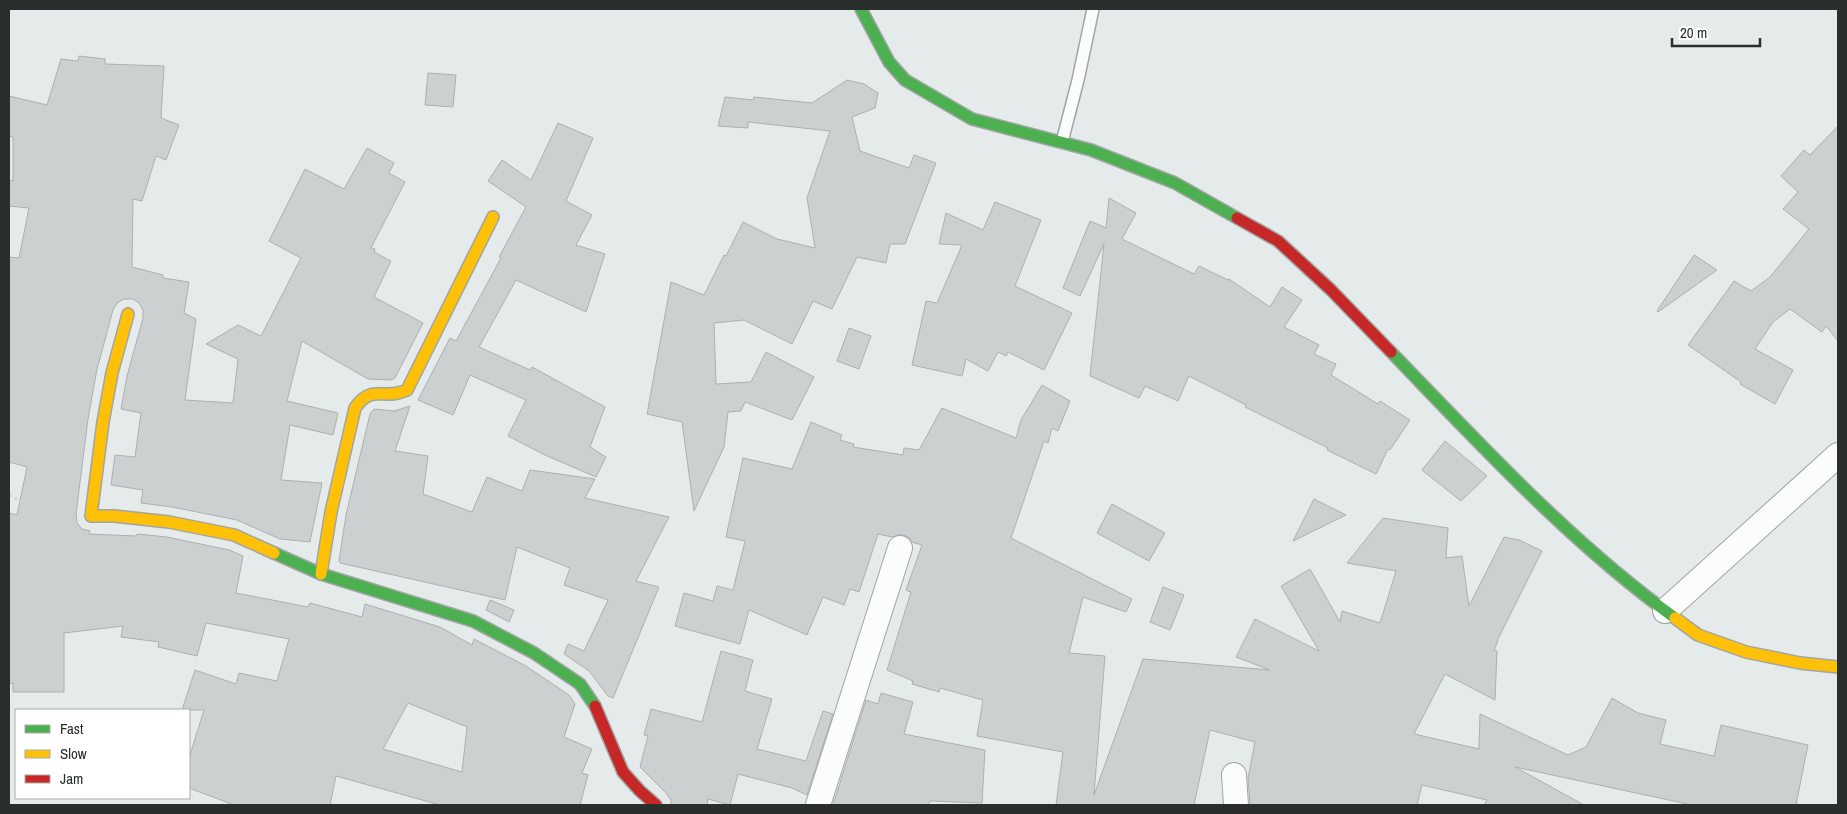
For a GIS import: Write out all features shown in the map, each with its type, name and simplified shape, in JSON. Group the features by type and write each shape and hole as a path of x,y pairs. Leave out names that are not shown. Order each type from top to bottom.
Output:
{"street":[{"path":"860,9 889,62 905,80 929,96 972,119 1092,150 1175,183 1278,241 1331,290 1516,479 1594,553 1665,611 1698,635 1746,652 1800,663 1838,667"},
{"path":"321,574 331,512 355,408 360,400 368,394 378,393 389,396 407,390 493,217"},
{"path":"128,314 112,374 103,422 91,516 114,516 168,522 234,535 321,574 473,621 551,663 580,684 597,708 623,772 656,805"},
{"path":"1665,611 1838,455"},
{"path":"818,805 900,548"},
{"path":"1234,775 1236,805"}],"lane":[{"path":"1062,142 1078,80 1093,9"}],"path":[{"path":"9,495 27,505 91,516"}],"building":[{"path":"79,56 105,59 105,64 164,66 161,118 179,125 166,160 156,156 142,201 133,199 132,267 163,275 163,278 189,282 184,313 196,319 185,400 233,403 238,359 206,344 238,325 261,336 301,258 269,241 305,169 344,189 367,148 394,163 389,173 405,182 371,248 375,249 374,252 391,261 374,297 423,323 395,378 391,380 368,379 302,341 287,401 338,413 333,435 290,425 281,480 322,483 310,542 280,539 237,520 141,503 143,490 111,485 115,455 135,457 141,413 121,409 127,376 143,318 143,310 139,303 133,299 124,299 117,303 113,310 97,369 88,419 76,514 77,523 82,529 90,531 89,534 136,536 137,534 167,537 229,550 243,556 236,593 308,607 310,603 362,617 365,604 440,627 472,645 474,639 526,666 569,695 575,704 564,737 592,749 582,773 588,775 580,805 440,805 336,776 330,805 234,805 190,788 190,755 204,710 182,709 195,670 236,684 239,673 277,681 289,639 206,623 197,656 158,647 159,642 121,637 123,626 64,633 64,692 13,692 13,683 9,684 9,513 17,515 27,467 9,462 9,257 19,258 29,208 9,206 9,180 13,181 13,137 9,136 9,96 47,105 61,59 78,61","holes":["408,703 467,727 462,772 383,749"]},
{"path":"428,73 456,75 453,107 425,105"},
{"path":"847,80 864,84 878,93 875,108 852,117 860,151 909,168 914,155 936,163 905,244 890,244 886,263 857,257 832,309 813,301 792,344 744,320 714,323 716,384 751,382 766,352 814,377 792,420 745,402 741,411 728,412 724,447 694,511 682,422 647,414 671,282 704,295 743,222 777,239 815,248 807,198 830,131 748,122 748,128 718,126 725,97 753,100 754,97 812,103"},
{"path":"558,123 593,138 566,201 592,215 576,245 605,254 586,312 516,280 479,347 530,370 532,367 605,407 590,447 606,457 596,477 545,455 508,436 526,400 470,375 453,415 418,400 450,338 456,341 526,207 488,181 502,160 531,180"},
{"path":"1838,126 1838,341 1826,326 1822,332 1790,309 1773,322 1755,349 1793,370 1775,404 1740,384 1741,382 1688,345 1734,281 1751,291 1770,277 1809,229 1783,209 1798,192 1781,176 1804,150 1810,155"},
{"path":"1109,198 1136,213 1122,239 1194,274 1199,266 1229,279 1270,307 1282,287 1302,300 1284,327 1319,345 1314,354 1336,364 1331,375 1378,404 1380,401 1410,420 1390,450 1388,449 1376,474 1189,376 1178,401 1145,386 1139,398 1090,376 1104,244 1080,296 1063,288 1090,221 1106,228"},
{"path":"995,202 1041,220 1015,286 1072,313 1044,370 1008,352 1006,356 998,352 988,371 966,359 962,376 912,365 926,301 937,303 962,245 939,244 946,213 983,230"},
{"path":"1694,255 1717,270 1658,312 1657,311"},
{"path":"849,328 871,336 859,369 837,361"},
{"path":"1042,385 1070,401 1058,431 1052,428 1048,443 1044,441 1011,538 1132,599 1126,612 1083,597 1069,653 1105,656 1094,795 1143,659 1270,670 1236,657 1255,619 1319,651 1281,586 1310,569 1340,622 1342,611 1380,623 1396,571 1347,563 1383,518 1448,528 1446,558 1462,556 1469,606 1504,537 1519,540 1542,551 1494,650 1497,651 1495,700 1445,674 1414,734 1479,749 1480,714 1568,755 1586,747 1612,698 1638,713 1666,720 1660,744 1714,756 1721,725 1808,745 1796,805 1692,805 1515,767 1584,805 1484,805 1487,800 1422,785 1417,805 1250,805 1248,778 1255,742 1210,730 1194,805 1056,805 1063,752 977,736 983,700 940,688 939,692 912,684 913,681 887,670 911,592 906,590 922,545 912,542 910,538 904,535 892,537 878,534 859,592 850,589 844,605 823,597 807,635 749,610 740,644 675,626 684,593 713,601 717,586 733,590 745,541 726,537 743,458 792,469 811,422 842,435 840,440 854,444 853,447 903,455 904,448 919,450 942,408 1016,438 1021,420"},
{"path":"410,406 395,451 428,456 423,494 472,512 487,477 522,491 530,470 595,479 585,498 669,517 636,581 659,587 613,698 608,696 589,671 564,654 568,644 584,651 608,600 564,585 570,568 517,547 505,600 340,563 346,515 370,414 374,409 394,411"},
{"path":"1445,441 1487,476 1461,501 1422,470"},
{"path":"1314,499 1346,515 1293,541"},
{"path":"1112,504 1165,533 1149,561 1097,533"},
{"path":"1163,587 1184,595 1170,630 1150,622"},
{"path":"490,600 514,610 509,622 486,610"},
{"path":"721,651 753,660 745,691 772,699 757,749 806,761 823,711 833,714 807,795 792,788 738,774 730,805 708,799 707,805 671,805 671,800 667,794 640,767 648,736 644,735 651,709 702,722"},
{"path":"881,693 913,702 904,734 985,750 982,803 930,801 928,805 833,805 866,700 878,704"}],"traffic: fast":[{"path":"861,9 889,62 905,80 972,119 1091,150 1175,183 1237,218"},
{"path":"1391,352 1493,457 1563,525 1636,589 1675,618"},
{"path":"274,553 321,574 473,621 534,653 580,684 595,706"}],"traffic: slow":[{"path":"321,574 331,512 355,408 367,396 399,393 407,390 493,217"},
{"path":"128,314 112,373 103,422 91,516 114,516 169,522 234,535 274,553"},
{"path":"1675,618 1698,635 1746,652 1800,663 1838,667"}],"traffic: jam":[{"path":"1237,218 1278,241 1331,290 1391,352"},
{"path":"595,706 623,772 656,805"}]}
